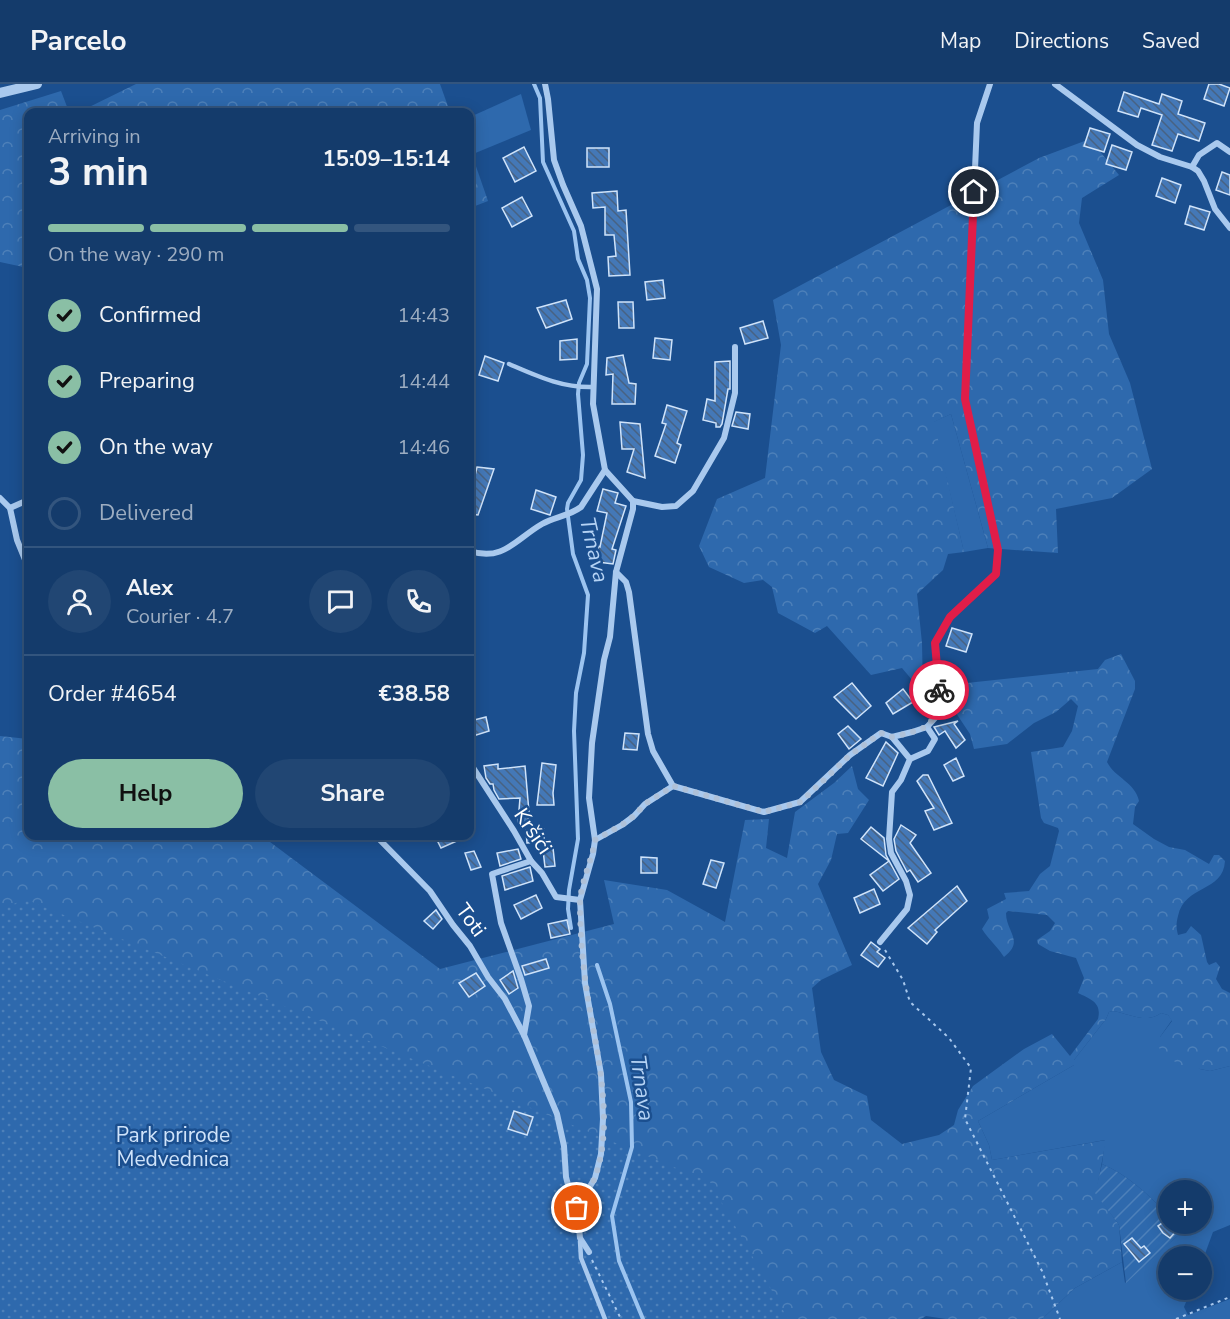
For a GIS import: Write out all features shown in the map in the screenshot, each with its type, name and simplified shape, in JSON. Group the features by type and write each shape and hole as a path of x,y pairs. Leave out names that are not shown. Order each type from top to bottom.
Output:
{"street":[{"path":"0,93 38,84"},
{"path":"545,84 554,160 581,226 597,290 593,404 605,470 633,501 662,507 676,506 693,491 724,438 735,393 735,347"},
{"path":"892,737 927,726 936,717 939,687 935,643 950,617 996,574 998,550 965,399 977,123 990,84"},
{"path":"1055,84 1137,145 1160,157 1198,171 1215,209 1230,228"},
{"path":"1192,167 1199,155 1217,143 1230,152"},
{"path":"474,552 489,555 499,553 542,524 581,507 605,470"},
{"path":"0,498 10,508 17,540 24,557"},
{"path":"577,1208 595,1178 601,1154 603,1119 600,1074 585,983 580,900 595,840 589,798 592,743 604,660 610,637 616,572 633,509 633,501"},
{"path":"10,508 24,502"},
{"path":"616,572 626,582 629,592 648,734 653,751 673,786 764,812 801,802 850,755 881,733 892,737 910,759"},
{"path":"880,942 907,909 910,895 906,881 891,853 889,839 892,792 901,780 910,759 928,751 935,739 927,726"},
{"name":"Kršići","path":"474,769 556,897 580,900"},
{"path":"595,840 622,825 645,804 673,786"},
{"name":"Toti","path":"380,840 430,891 505,999 524,1035 557,1114 564,1146 566,1177 577,1208 580,1238 589,1252"},
{"name":"Toti","path":"524,1035 529,1006 501,923 492,874 531,861"}],"lane":[{"path":"509,364 541,378 574,387 593,387"},
{"path":"580,1238 581,1258 604,1319"}],"path":[{"path":"880,942 903,980 910,1002 949,1038 971,1068 965,1119 1042,1271 1060,1319"},
{"path":"589,1252 621,1319"},
{"path":"1176,1319 1230,1297"}],"green space":[{"path":"136,84 440,84 449,108 87,108"},
{"path":"61,91 67,108 24,108 24,267 0,262 0,110"},
{"path":"521,94 531,130 474,154 474,115"},
{"path":"1090,139 1119,175 1082,198 1079,223 1103,280 1109,334 1130,383 1152,469 1112,498 1056,509 1058,553 988,548 951,414 934,422 964,552 948,554 943,570 917,594 922,643 923,693 902,668 871,675 827,626 815,633 778,613 772,587 763,580 744,583 709,567 699,546 717,499 765,478 781,345 773,300 1039,158"},
{"path":"474,161 488,201 474,206"},
{"path":"951,414 988,548 964,552 933,422"},
{"path":"1121,654 1135,681 1135,689 1107,762 1137,795 1139,801 1135,807 1133,824 1169,847 1185,850 1209,864 1214,855 1219,855 1225,861 1218,879 1188,898 1182,906 1176,926 1178,935 1186,933 1191,926 1201,935 1207,962 1209,965 1216,962 1220,967 1216,979 1222,989 1230,993 1230,1066 1210,1071 1180,1065 1163,1054 1158,1046 1160,1037 1172,1021 1168,1015 1161,1013 1144,1018 1113,1011 1109,1012 1074,1060 1074,1065 978,1121 989,1145 992,1160 1106,1140 1096,1193 1119,1225 1122,1262 1075,1288 1042,1319 946,1319 926,1316 921,1319 0,1319 0,736 24,739 24,840 267,840 440,969 614,924 604,880 667,890 725,922 745,820 769,819 766,848 787,858 795,812 834,783 852,766 858,789 869,800 848,833 837,834 831,860 818,884 852,965 821,980 812,988 821,1052 834,1080 867,1096 871,1120 902,1144 939,1135 954,1125 958,1110 973,1086 1024,1049 1052,1034 1070,1056 1098,1019 1099,1014 1094,1002 1078,993 1084,978 1076,958 1050,951 1038,944 1037,940 1050,931 1055,923 1047,915 1008,911 1007,920 1014,941 1010,951 1004,957 982,929 989,918 987,909 1006,899 1004,893 1029,891 1040,874 1050,866 1059,831 1058,828 1044,823 1041,818 1031,752 1063,747 1072,731 1078,706 1071,699 1056,712 1034,723 1007,744 974,749 970,734 950,704 948,685 1098,669 1105,660"},
{"name":"Park prirode Medvednica","path":"25,899 710,1182 788,1319 0,1319 0,910"},
{"path":"1109,1012 1144,1018 1161,1013 1168,1015 1172,1020 1160,1037 1200,1069 1210,1071 1230,1066 1230,1225 1213,1232 1208,1246 1166,1246 1180,1234 1212,1234 1212,1180 1158,1180 1158,1205 1138,1186 1102,1164 1105,1140 992,1160 989,1145 978,1121 1074,1065 1074,1060"},
{"path":"1102,1164 1121,1174 1158,1205 1158,1234 1180,1234 1166,1246 1158,1246 1158,1254 1126,1283 1119,1225 1095,1193"},
{"path":"1158,1253 1158,1300 1187,1300 1184,1307 1188,1315 1230,1299 1230,1319 1042,1319 1075,1288 1122,1262 1125,1283"}],"building":[{"path":"1209,84 1219,84 1230,88 1224,106 1204,99"},
{"path":"1124,92 1159,104 1162,94 1182,101 1178,114 1205,123 1199,141 1178,134 1172,151 1152,145 1162,115 1141,108 1138,117 1118,111"},
{"path":"1090,128 1110,134 1104,152 1084,146"},
{"path":"1112,145 1132,152 1126,170 1106,164"},
{"path":"524,147 536,171 515,182 503,158"},
{"path":"587,148 609,148 609,167 587,167"},
{"path":"1222,172 1230,175 1230,195 1216,190"},
{"path":"1162,178 1181,185 1175,203 1156,196"},
{"path":"617,191 618,211 626,210 630,275 609,276 608,257 616,256 614,235 605,235 605,207 593,208 592,193"},
{"path":"522,197 532,216 512,227 502,208"},
{"path":"1190,206 1210,212 1204,230 1185,224"},
{"path":"663,280 665,298 647,300 645,282"},
{"path":"566,300 572,319 546,328 537,308"},
{"path":"618,302 633,302 634,328 619,328"},
{"path":"763,321 768,338 745,344 740,328"},
{"path":"655,338 672,340 670,360 653,358"},
{"path":"577,339 577,359 560,360 560,341"},
{"path":"623,355 629,383 636,384 635,404 612,404 613,374 606,375 607,358"},
{"path":"485,356 504,363 498,381 479,375"},
{"path":"730,361 730,389 728,389 722,424 716,427 716,423 703,420 707,399 715,401 715,362"},
{"path":"667,405 687,411 677,443 681,445 675,463 655,456 666,424 662,423"},
{"path":"736,412 750,414 748,429 732,426"},
{"path":"620,422 640,424 645,478 627,472 634,449 622,449"},
{"path":"477,467 494,469 478,515 474,514 474,480"},
{"path":"603,489 618,493 615,503 626,506 612,549 616,550 613,564 598,562 598,546 600,547 607,513 597,511"},
{"path":"536,490 556,497 550,515 531,509"},
{"path":"952,628 972,634 966,652 946,646"},
{"path":"852,683 871,706 856,719 834,697"},
{"path":"903,689 913,702 893,714 886,703"},
{"path":"486,717 489,731 474,736 474,720"},
{"path":"958,721 954,724 965,740 956,748 945,731 939,735 934,727"},
{"path":"848,726 861,739 849,749 838,734"},
{"path":"625,733 639,734 637,750 623,749"},
{"path":"886,742 898,753 883,786 866,778"},
{"path":"956,758 964,776 953,781 944,765"},
{"path":"542,763 556,765 554,805 537,805"},
{"path":"498,764 498,769 525,766 528,823 518,822 520,798 499,799 493,784 490,784 486,778 484,766"},
{"path":"923,775 928,775 952,823 934,830 925,811 934,808 917,781"},
{"path":"901,825 916,835 910,843 931,873 918,882 910,870 907,872 896,851 894,839"},
{"path":"871,827 884,838 886,855 899,879 883,891 870,875 889,861 861,839"},
{"path":"544,829 544,842 527,843 526,830"},
{"path":"437,840 459,840 441,848"},
{"path":"553,848 555,866 545,867 543,850"},
{"path":"518,849 521,859 500,866 497,853"},
{"path":"474,851 481,867 471,870 465,853"},
{"path":"641,857 657,858 657,873 641,873"},
{"path":"711,860 724,863 716,888 703,884"},
{"path":"530,867 533,881 505,890 502,876"},
{"path":"957,886 967,901 935,930 937,932 927,944 908,928"},
{"path":"874,889 880,904 860,913 854,898"},
{"path":"536,895 542,908 521,919 514,905"},
{"path":"436,910 442,919 433,929 424,921"},
{"path":"567,920 570,934 551,938 548,924"},
{"path":"871,942 880,949 877,952 885,958 878,967 861,955"},
{"path":"546,959 549,968 525,975 522,966"},
{"path":"513,971 518,988 509,994 500,980"},
{"path":"476,973 485,986 469,997 459,983"},
{"path":"514,1111 533,1117 527,1135 508,1129"},
{"path":"1132,1238 1141,1248 1144,1246 1150,1253 1139,1262 1124,1244"}],"waterway":[{"name":"Trnava","path":"534,84 540,98 543,162 574,231 578,259 587,280 590,298 587,364 579,383 578,394 583,455 581,480 567,509 573,554 588,595 584,653 576,693 574,731 578,839 569,890 568,909 571,928"},
{"name":"Trnava","path":"597,965 610,1004 631,1102 632,1147 612,1216 619,1261 643,1319"}],"way so far":[{"path":"577,1208 595,1178 601,1154 603,1119 600,1074 585,983 580,900 595,840 622,825 645,804 673,786 764,812 801,802 850,755 881,733 892,737 927,726 936,717 939,690"}],"route":[{"path":"939,690 935,643 950,617 996,574 998,550 965,399 974,192"}]}
